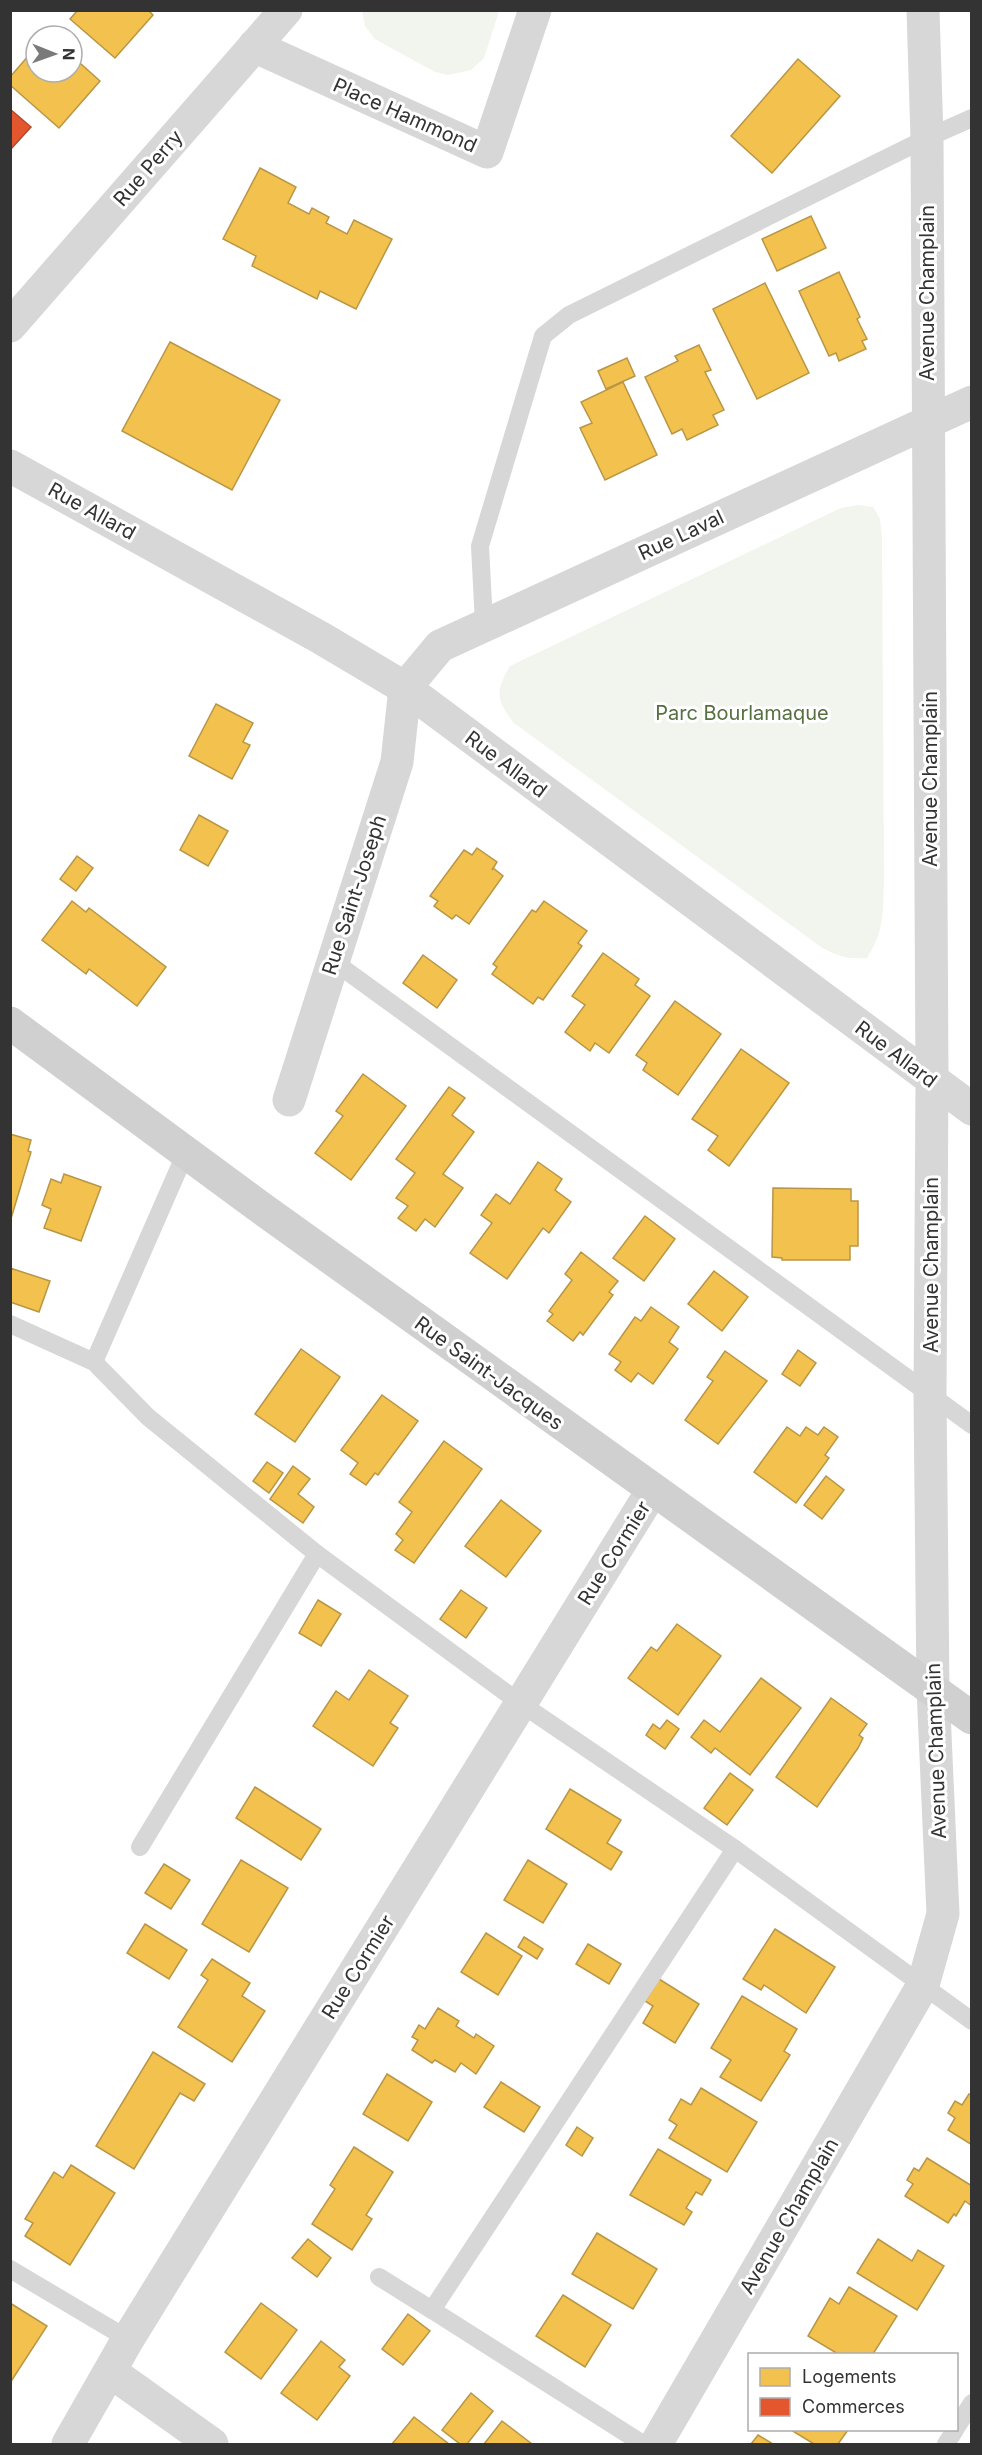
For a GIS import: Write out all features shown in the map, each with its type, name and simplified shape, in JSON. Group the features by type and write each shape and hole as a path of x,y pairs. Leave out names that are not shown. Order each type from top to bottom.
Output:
{"main road":[{"name":"Rue Saint-Jacques","path":"10,1023 652,1491 972,1718"}],"street":[{"name":"Rue Perry","path":"10,326 286,10"},
{"name":"Place Hammond","path":"254,46 487,152 535,10"},
{"name":"Avenue Champlain","path":"656,2445 922,1985 943,1914 933,1689 930,1394 932,1081 927,138 920,13"},
{"name":"Rue Laval","path":"405,688 440,646 972,402"},
{"name":"Rue Allard","path":"10,466 321,638 405,688 972,1109"},
{"name":"Rue Saint-Joseph","path":"289,1100 397,762 405,688"},
{"name":"Rue Cormier","path":"68,2445 128,2339 652,1491"},
{"path":"111,2372 212,2445"}],"lane":[{"path":"484,624 480,546 543,336 569,315 972,118"},
{"path":"333,962 972,1425"},
{"path":"94,1362 186,1152"},
{"path":"10,1324 94,1362 148,1417 317,1554 520,1703 735,1849 972,2021"},
{"path":"140,1847 317,1554"},
{"path":"432,2310 735,1849"},
{"path":"10,2269 128,2339"},
{"path":"379,2277 643,2445"},
{"path":"958,2426 972,2403"},
{"path":"946,2445 955,2431"}],"green space":[{"path":"362,10 499,11 484,58 471,70 448,75 435,72 375,39 365,26"},
{"name":"Parc Bourlamaque","path":"858,505 873,507 880,519 882,539 884,878 883,910 880,929 873,948 867,958 849,958 821,947 514,723 501,702 500,689 510,666 841,508"}],"building: Logements":[{"path":"78,10 148,10 153,15 115,58 84,31 84,24 76,24 70,19"},
{"path":"798,59 840,96 772,173 731,136"},
{"path":"24,61 24,84 84,84 84,67 100,81 59,128 10,85 10,77"},
{"path":"260,168 296,187 288,203 309,214 312,208 329,217 326,223 347,234 354,220 392,239 356,309 320,291 317,299 252,266 256,256 223,239"},
{"path":"811,216 826,248 777,271 762,239"},
{"path":"839,272 860,317 857,319 867,339 862,341 866,349 839,361 836,353 829,356 799,291"},
{"path":"765,283 809,373 757,399 713,309"},
{"path":"170,342 280,400 232,490 122,431"},
{"path":"699,345 711,370 705,372 724,410 713,415 718,425 687,440 682,429 672,434 645,377 678,361 675,356"},
{"path":"627,358 635,376 606,389 598,371"},
{"path":"623,382 657,455 605,480 580,428 592,423 581,402"},
{"path":"216,704 253,723 243,742 250,745 232,779 189,756"},
{"path":"199,815 228,831 208,866 180,850"},
{"path":"477,848 497,862 493,868 503,876 469,924 456,915 452,919 434,906 438,901 430,896 464,850 472,855"},
{"path":"77,856 93,868 76,891 60,879"},
{"path":"72,901 86,912 89,908 166,967 137,1006 89,969 86,974 42,940"},
{"path":"544,901 587,931 578,943 582,946 543,1000 538,997 533,1004 492,974 497,967 493,964 532,910 536,912"},
{"path":"603,953 639,979 635,985 650,996 609,1053 595,1043 590,1051 565,1032 585,1005 572,996"},
{"path":"423,955 457,980 437,1008 403,983"},
{"path":"675,1001 721,1034 678,1095 643,1070 647,1063 636,1055"},
{"path":"741,1049 789,1083 729,1166 708,1150 718,1136 692,1119"},
{"path":"363,1074 406,1106 351,1180 315,1153 343,1116 336,1111"},
{"path":"449,1087 465,1098 452,1115 474,1132 443,1174 463,1188 435,1227 425,1219 416,1231 398,1218 408,1206 396,1198 415,1173 396,1159"},
{"path":"10,1134 31,1140 28,1151 31,1152 10,1222"},
{"path":"538,1162 562,1179 555,1190 571,1202 549,1233 543,1228 507,1279 470,1253 492,1223 481,1215 496,1194 510,1204"},
{"path":"64,1174 101,1187 81,1241 44,1228 51,1209 42,1205 51,1179 61,1183"},
{"path":"773,1188 851,1189 851,1201 858,1201 858,1246 850,1246 850,1260 782,1260 782,1258 772,1257"},
{"path":"645,1216 675,1239 644,1281 613,1258"},
{"path":"581,1252 618,1281 609,1292 613,1295 583,1335 580,1332 573,1341 547,1321 553,1314 549,1311 572,1280 565,1274"},
{"path":"10,1268 50,1281 39,1312 10,1302"},
{"path":"714,1271 748,1297 722,1331 688,1304"},
{"path":"651,1307 679,1327 669,1342 678,1349 653,1384 638,1373 631,1382 615,1370 621,1362 609,1354 635,1317 641,1321"},
{"path":"301,1349 340,1377 295,1442 255,1414"},
{"path":"798,1350 816,1363 800,1386 782,1374"},
{"path":"725,1351 767,1381 718,1444 685,1420 713,1381 707,1377"},
{"path":"382,1395 418,1421 378,1475 375,1473 366,1485 350,1474 358,1463 341,1450"},
{"path":"787,1427 800,1436 806,1427 818,1435 824,1427 838,1437 825,1455 829,1458 796,1503 754,1472"},
{"path":"444,1441 482,1469 414,1563 395,1550 403,1540 396,1534 412,1512 399,1502"},
{"path":"267,1462 283,1473 269,1493 253,1481"},
{"path":"293,1466 310,1479 298,1494 314,1507 303,1523 270,1499"},
{"path":"826,1476 844,1490 822,1519 804,1505"},
{"path":"501,1500 541,1531 506,1577 465,1546"},
{"path":"461,1590 487,1608 466,1638 440,1619"},
{"path":"318,1600 341,1614 321,1646 299,1633"},
{"path":"677,1624 721,1656 678,1715 628,1678 651,1647 657,1651"},
{"path":"369,1670 408,1696 390,1723 398,1728 373,1766 313,1726 336,1691 349,1700"},
{"path":"761,1678 801,1708 750,1775 715,1748 711,1753 691,1737 704,1720 720,1732"},
{"path":"831,1698 867,1724 859,1735 863,1738 858,1748 817,1807 776,1777"},
{"path":"667,1720 679,1729 665,1749 646,1735 653,1724 660,1729"},
{"path":"730,1773 753,1790 727,1825 704,1808"},
{"path":"255,1787 321,1829 301,1860 236,1818"},
{"path":"570,1789 621,1820 607,1843 622,1852 611,1870 546,1829"},
{"path":"241,1860 288,1888 249,1952 202,1924"},
{"path":"528,1860 567,1884 543,1923 504,1900"},
{"path":"164,1864 190,1880 171,1909 145,1893"},
{"path":"145,1924 187,1950 169,1979 127,1953"},
{"path":"775,1929 835,1967 806,2013 764,1985 761,1990 743,1979"},
{"path":"486,1933 522,1956 498,1995 461,1972"},
{"path":"524,1937 543,1949 537,1959 518,1947"},
{"path":"588,1944 621,1964 609,1984 576,1964"},
{"path":"212,1959 250,1983 242,1996 265,2011 232,2062 178,2027 208,1980 201,1975"},
{"path":"659,1979 699,2004 675,2043 643,2023 653,2006 645,2001"},
{"path":"742,1996 797,2029 784,2051 790,2055 761,2101 720,2077 731,2060 711,2048"},
{"path":"438,2008 459,2021 456,2026 474,2038 476,2034 494,2046 476,2074 461,2063 455,2072 435,2060 432,2063 412,2050 418,2040 412,2037 419,2025 425,2029"},
{"path":"153,2052 205,2084 194,2101 180,2093 134,2169 96,2146"},
{"path":"387,2074 432,2102 408,2141 363,2114"},
{"path":"501,2082 540,2107 524,2132 484,2107"},
{"path":"701,2088 757,2122 727,2172 669,2138 677,2125 669,2120 681,2099 691,2105"},
{"path":"969,2094 972,2095 972,2145 948,2130 955,2118 948,2113 955,2101 962,2105"},
{"path":"577,2127 593,2138 582,2156 566,2145"},
{"path":"354,2147 393,2172 366,2215 372,2219 352,2250 312,2224 335,2189 330,2185"},
{"path":"658,2149 711,2180 702,2195 696,2192 686,2208 692,2212 684,2225 630,2195"},
{"path":"927,2158 972,2186 972,2206 965,2201 956,2216 954,2214 948,2223 905,2196 913,2184 907,2180 914,2168 919,2171"},
{"path":"71,2165 115,2193 70,2265 25,2236 33,2223 25,2219 54,2172 63,2178"},
{"path":"597,2233 657,2269 633,2309 572,2274"},
{"path":"308,2239 331,2258 317,2277 292,2258"},
{"path":"878,2239 912,2261 918,2250 944,2266 917,2310 857,2273"},
{"path":"849,2287 897,2316 874,2353 836,2353 808,2336 830,2298 839,2304"},
{"path":"563,2295 611,2325 585,2367 536,2336"},
{"path":"10,2303 47,2326 10,2383"},
{"path":"261,2303 297,2330 261,2379 225,2352"},
{"path":"408,2314 430,2331 403,2365 382,2349"},
{"path":"321,2341 345,2360 339,2367 350,2376 317,2420 281,2393"},
{"path":"471,2393 493,2411 467,2444 460,2444 442,2430"},
{"path":"414,2417 449,2444 392,2444"},
{"path":"502,2421 532,2444 484,2444"},
{"path":"793,2431 847,2431 838,2444 814,2444"},
{"path":"758,2435 773,2444 751,2444"}],"building: Commerces":[{"path":"10,109 31,127 10,150"}]}
